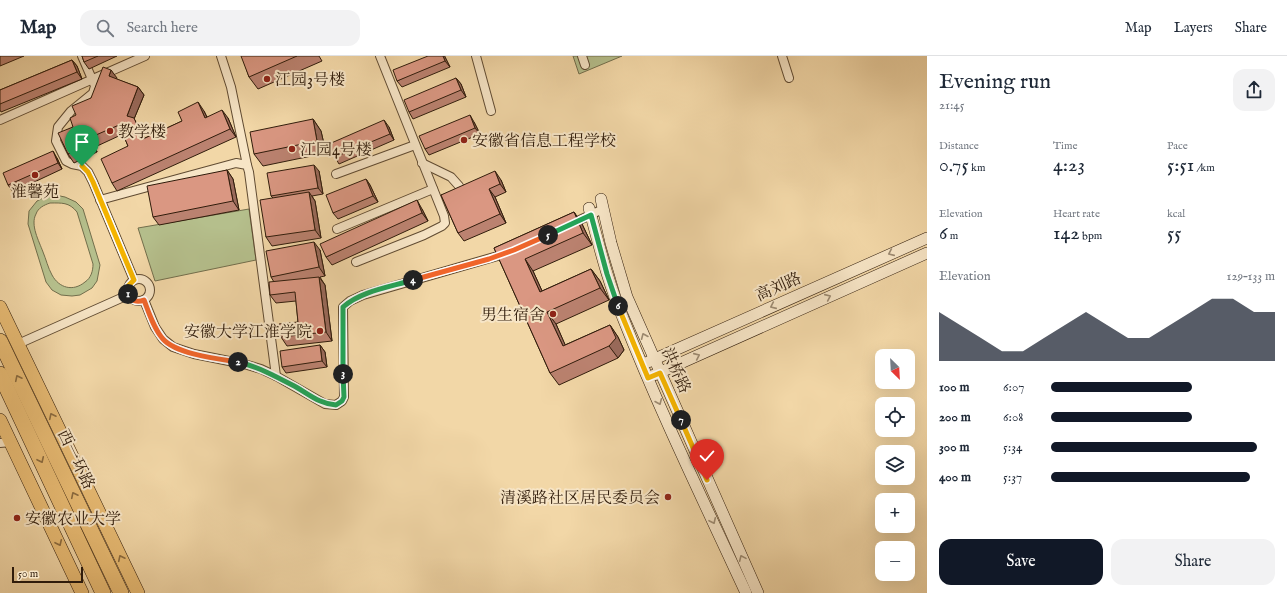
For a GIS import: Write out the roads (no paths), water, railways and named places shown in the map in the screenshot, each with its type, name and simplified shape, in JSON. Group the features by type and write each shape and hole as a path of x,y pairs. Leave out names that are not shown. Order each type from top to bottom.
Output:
{"highway":[{"name":"西一环路","path":"0,341 121,593"},
{"name":"西一环路","path":"0,374 103,593"}],"main road":[{"path":"0,307 138,593"},
{"path":"0,420 5,442 82,593"}],"street":[{"path":"82,56 95,86 93,93 71,111 58,127 56,141 66,161 82,166 88,172 134,280"},
{"path":"0,120 145,56"},
{"path":"221,56 231,87 249,172 276,376"},
{"path":"356,262 424,235 445,223 444,216 380,56"},
{"path":"476,56 491,111"},
{"path":"582,56 585,65"},
{"path":"782,56 789,78"},
{"path":"336,174 415,145"},
{"path":"422,162 452,177 459,186"},
{"path":"100,200 236,163 247,165"},
{"path":"337,229 433,189"},
{"path":"563,228 602,204"},
{"name":"洪桥路","path":"602,204 611,243 627,297 758,593"},
{"name":"洪桥路","path":"590,212 607,274 622,317 648,378 746,593"},
{"name":"高刘路","path":"642,364 927,238"},
{"path":"144,300 155,327 163,339 173,347 194,354 261,369 325,404 336,405 342,401 344,397 343,307 350,301 363,295 432,274 489,259 514,250"},
{"name":"高刘路","path":"648,378 927,253"},
{"path":"134,280 144,280 150,286 150,293 144,300 135,301 128,295 128,286 134,280"},
{"path":"18,344 128,295"}],"place":[{"name":"江园3号楼","path":"267,79"},
{"name":"教学楼","path":"110,131"},
{"name":"安徽省信息工程学校","path":"464,140"},
{"name":"江园4号楼","path":"292,149"},
{"name":"淮馨苑","path":"35,175"},
{"name":"男生宿舍","path":"553,314"},
{"name":"安徽大学江淮学院","path":"320,331"},
{"name":"清溪路社区居民委员会","path":"668,497"},
{"name":"安徽农业大学","path":"17,518"}]}
